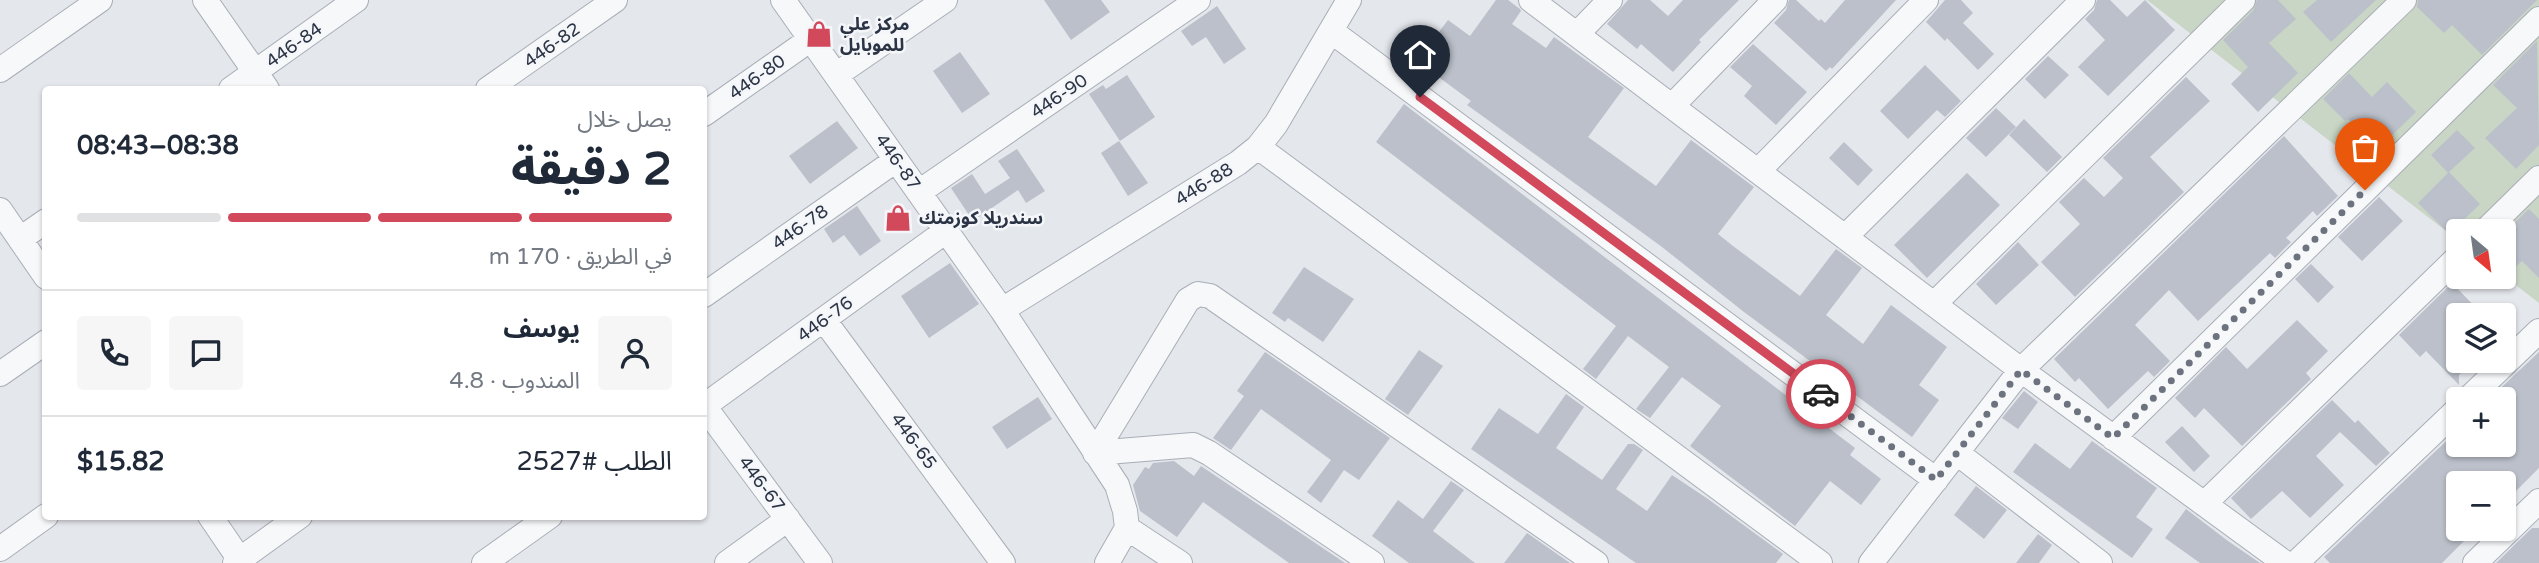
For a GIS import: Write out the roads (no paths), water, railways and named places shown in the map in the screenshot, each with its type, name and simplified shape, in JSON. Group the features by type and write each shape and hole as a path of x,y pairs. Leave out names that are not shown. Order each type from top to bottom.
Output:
{"street":[{"path":"0,70 100,0"},
{"path":"205,0 261,81"},
{"name":"446-84","path":"242,86 261,81 356,0"},
{"name":"446-82","path":"492,86 615,0"},
{"name":"446-87","path":"783,0 1059,394 1117,485 1127,528"},
{"path":"836,75 945,0"},
{"name":"446-90","path":"919,192 1198,0"},
{"name":"446-88","path":"1002,310 1238,163 1258,147 1276,124 1349,0"},
{"path":"1531,0 2021,370 2285,563"},
{"path":"1577,34 1610,0"},
{"path":"1672,106 1775,0"},
{"path":"1758,171 1926,0"},
{"path":"1845,237 2083,0"},
{"path":"1934,304 2243,0"},
{"path":"1871,563 2021,370 2404,0"},
{"path":"2113,438 2539,19"},
{"path":"1331,31 1936,480"},
{"name":"446-80","path":"707,112 811,39"},
{"path":"1258,147 1820,563"},
{"name":"446-78","path":"707,293 896,160"},
{"path":"2497,219 2539,178"},
{"path":"0,210 42,271"},
{"path":"20,239 42,223"},
{"name":"446-76","path":"707,404 946,231"},
{"path":"2204,504 2446,269"},
{"path":"1095,453 1188,300 1198,294 1210,296 1596,563"},
{"name":"446-65","path":"824,320 1003,563"},
{"path":"2481,387 2539,331"},
{"path":"0,374 42,345"},
{"name":"446-67","path":"707,410 820,563"},
{"path":"2296,563 2446,420"},
{"path":"1095,453 1193,445 1209,453 1372,563"},
{"path":"1957,453 2100,563"},
{"path":"2475,563 2539,501"},
{"path":"0,549 42,519"},
{"path":"727,563 788,519"},
{"path":"212,520 237,561 294,520"},
{"path":"484,563 544,520"},
{"path":"1107,563 1127,528 1180,563"}],"place":[{"name":"مركز علي للموبايل","path":"819,34"},
{"name":"سندريلا كوزمتك","path":"898,218"}]}
